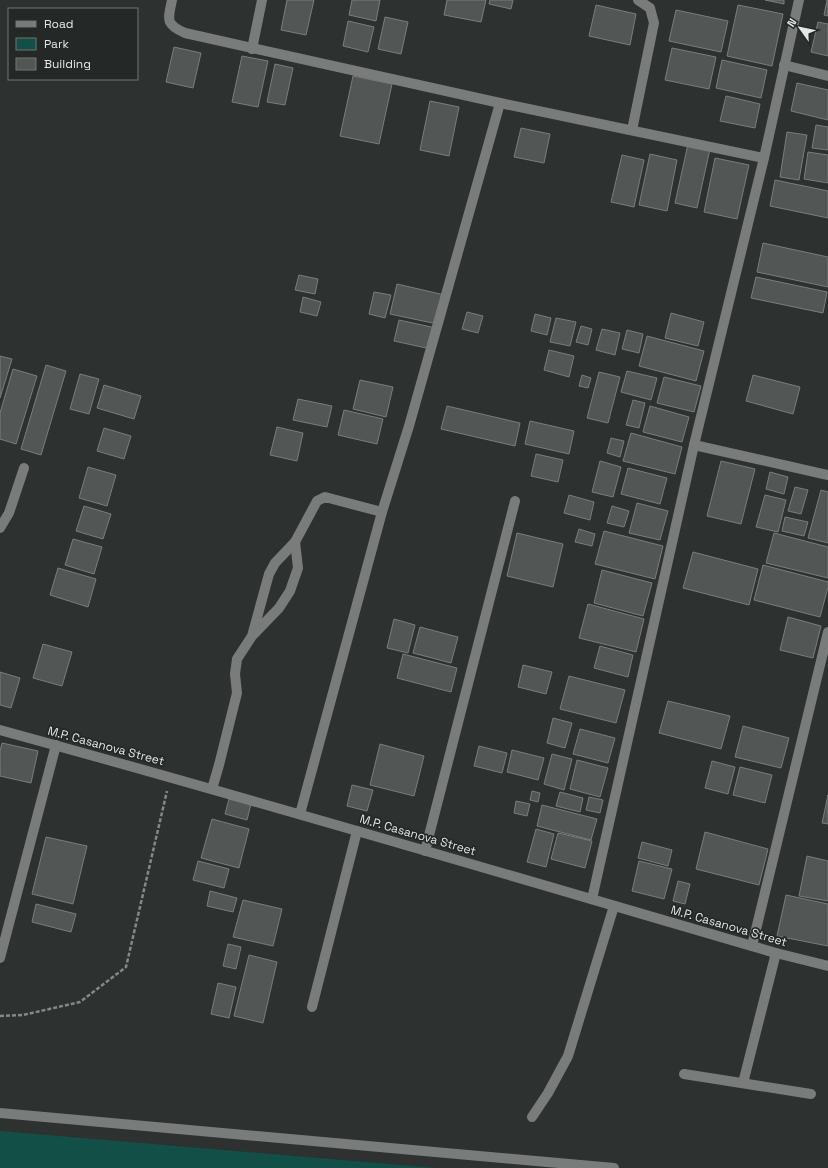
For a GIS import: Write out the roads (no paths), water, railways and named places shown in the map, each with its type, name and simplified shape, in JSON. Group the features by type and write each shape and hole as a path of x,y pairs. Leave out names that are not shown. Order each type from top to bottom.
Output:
{"street":[{"path":"172,0 168,18 173,27 185,33 500,103 764,158"},
{"path":"252,49 262,0"},
{"path":"632,130 654,23 650,8 638,0"},
{"path":"592,899 694,445 764,158 799,0"},
{"path":"784,65 828,76"},
{"path":"300,814 382,512 411,419 500,103"},
{"path":"694,445 828,475"},
{"path":"0,528 9,513 24,468"},
{"path":"252,636 269,574 275,563 296,542 317,501 325,497 382,512"},
{"path":"425,851 515,501"},
{"path":"212,789 220,765 237,693 235,674 237,659 252,636 279,608 290,591 298,568 296,542"},
{"path":"752,946 828,632"},
{"name":"M.P. Casanova Street","path":"0,730 357,830 776,954 828,966"},
{"path":"0,958 56,745"},
{"path":"312,1007 357,830"},
{"path":"532,1117 548,1093 568,1056 614,906"},
{"path":"743,1083 776,954"},
{"path":"684,1074 811,1094"},
{"path":"0,1113 614,1168"}]}
